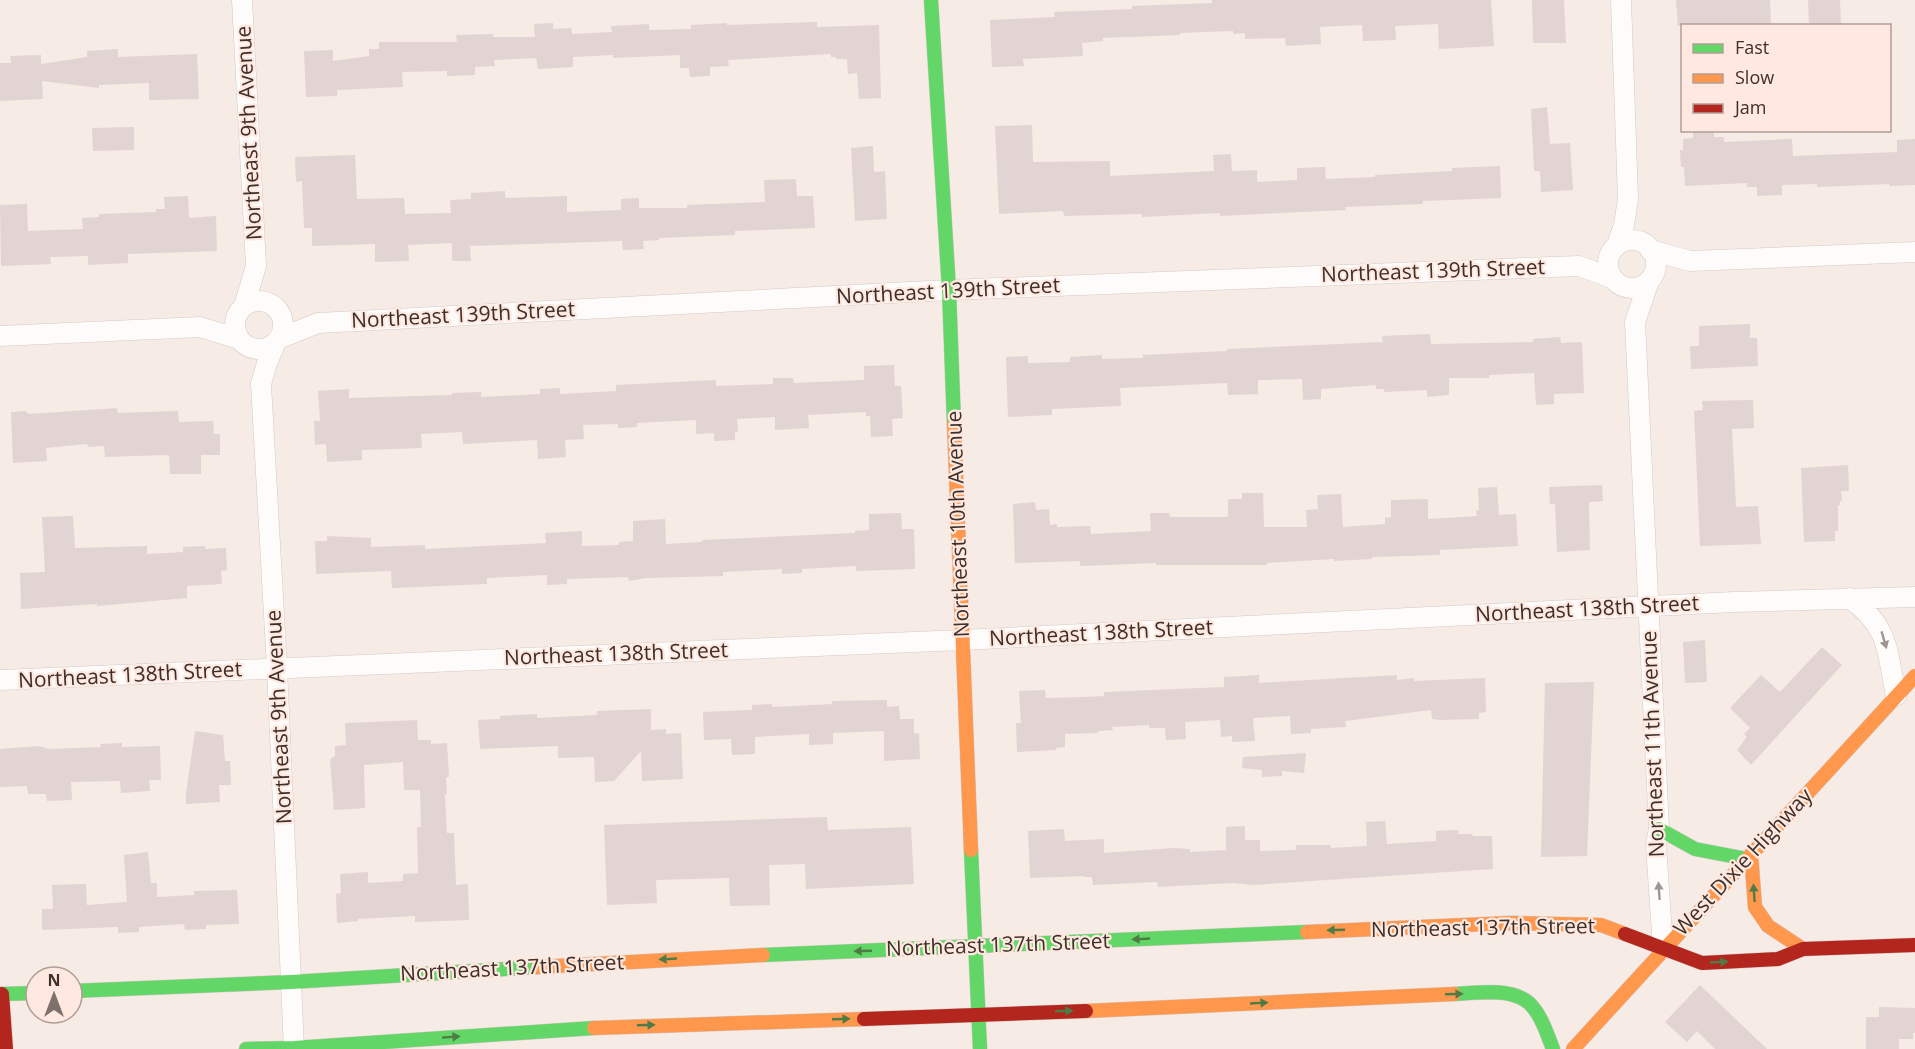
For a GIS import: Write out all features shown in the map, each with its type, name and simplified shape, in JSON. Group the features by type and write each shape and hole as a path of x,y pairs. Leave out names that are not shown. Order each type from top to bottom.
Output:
{"street":[{"name":"Northeast 9th Avenue","path":"242,0 256,266 243,308"},
{"name":"Northeast 10th Avenue","path":"931,0 949,290 980,1049"},
{"path":"1621,0 1628,199 1624,225 1616,247 1608,258 1608,267 1613,279 1620,286 1635,288 1690,261"},
{"path":"1628,199 1635,225 1655,260 1650,280"},
{"path":"1616,247 1633,240 1649,248 1690,261 1915,252"},
{"name":"Northeast 139th Street","path":"1579,266 1616,247"},
{"name":"Northeast 9th Avenue","path":"256,266 276,309"},
{"name":"Northeast 139th Street","path":"276,309 318,322 949,290 1579,266 1613,279"},
{"name":"Northeast 11th Avenue","path":"1613,279 1635,322"},
{"name":"Northeast 11th Avenue","path":"1650,280 1635,322 1659,829 1656,845 1663,950"},
{"path":"0,336 200,327 240,340 255,349 270,347 277,341 283,329 276,309 260,301 252,302 200,327"},
{"path":"240,340 234,327 235,320 243,308"},
{"name":"Northeast 139th Street","path":"277,341 318,322"},
{"name":"Northeast 9th Avenue","path":"240,340 261,384 277,668 294,1048"},
{"name":"Northeast 9th Avenue","path":"261,384 277,341"},
{"name":"Northeast 138th Street","path":"0,680 962,640 1849,598 1915,597"},
{"path":"1849,598 1872,617 1879,627 1884,638 1896,696"},
{"name":"West Dixie Highway","path":"1573,1049 1915,676"},
{"path":"1659,829 1695,849 1749,856 1755,907 1768,926 1803,950"},
{"name":"Northeast 137th Street","path":"84,991 291,982 680,958 1455,925 1601,924 1663,950 1702,963 1778,958 1803,950 1915,945"},
{"path":"6,1049 1,994 24,993"},
{"path":"246,1049 294,1048 636,1025 978,1016 1318,999 1501,994 1518,996 1533,1006 1553,1049"}],"building":[{"path":"1212,0 1491,0 1494,46 1439,49 1438,24 1395,26 1396,40 1363,41 1362,25 1320,27 1321,44 1286,46 1285,38 1245,39 1245,33 1233,34 1233,31 1103,38 1103,41 1082,43 1083,56 1023,59 1024,66 992,67 990,20 1055,17 1054,12 1132,9 1132,6 1212,3"},
{"path":"1532,0 1564,0 1566,43 1533,43"},
{"path":"1676,0 1770,0 1771,24 1681,24 1678,26"},
{"path":"1808,0 1840,0 1841,24 1809,24"},
{"path":"817,22 817,27 879,25 881,98 859,99 857,73 848,74 847,59 836,59 836,57 831,57 831,54 728,60 729,66 710,67 710,76 690,77 689,68 680,68 680,55 573,57 573,67 538,69 536,58 494,60 495,66 475,67 475,75 447,76 447,71 402,72 403,87 337,90 337,96 306,97 304,51 333,50 333,61 369,56 369,49 379,49 379,42 457,42 456,35 493,34 493,37 535,37 534,24 553,23 553,29 571,28 572,34 612,32 611,26 649,24 649,30 691,29 691,25 727,23 727,25"},
{"path":"118,49 118,57 197,54 199,99 149,100 149,83 99,85 99,88 42,81 43,99 0,101 0,63 11,63 10,56 41,55 41,64 87,57 87,51"},
{"path":"1547,107 1550,144 1570,143 1573,190 1541,192 1540,171 1534,171 1531,109"},
{"path":"1032,125 1033,162 1110,161 1110,176 1214,171 1213,155 1231,154 1232,171 1257,170 1257,182 1297,180 1297,168 1325,167 1326,179 1500,166 1501,198 1345,207 1346,210 1220,216 1220,213 1142,217 1142,214 1064,216 1063,211 999,214 995,126"},
{"path":"134,127 134,150 93,151 92,128"},
{"path":"1693,132 1714,132 1714,137 1724,137 1724,142 1792,139 1793,156 1897,152 1897,140 1915,139 1915,185 1817,187 1817,184 1782,185 1782,195 1757,196 1757,187 1747,187 1747,183 1685,186 1680,150 1683,150 1683,139 1693,138"},
{"path":"873,146 874,172 885,171 887,219 855,221 851,148"},
{"path":"355,155 357,199 404,198 405,214 451,213 450,200 471,199 471,193 505,191 505,198 567,196 567,212 621,210 621,199 639,198 639,208 687,208 687,205 765,202 764,180 796,179 797,196 813,196 815,228 735,231 735,235 659,238 659,240 643,241 644,249 623,250 622,241 470,246 471,261 452,261 452,243 408,245 409,261 375,262 375,244 312,246 312,228 304,228 302,181 296,182 295,157"},
{"path":"188,196 189,218 216,216 217,251 128,254 128,263 88,265 88,256 50,257 51,264 1,266 0,205 27,204 28,231 83,229 82,218 99,217 99,214 156,212 156,209 165,209 164,197"},
{"path":"1750,324 1750,338 1757,338 1758,366 1691,369 1690,346 1699,346 1699,326"},
{"path":"1430,334 1431,344 1533,342 1533,339 1560,337 1561,343 1582,342 1584,393 1554,394 1554,404 1536,405 1534,373 1489,375 1489,378 1449,378 1449,395 1427,397 1427,390 1384,392 1384,389 1376,389 1376,385 1321,389 1321,399 1303,400 1302,379 1258,380 1258,394 1228,395 1227,383 1120,388 1121,406 1052,409 1052,415 1008,417 1006,357 1028,356 1028,363 1070,362 1070,357 1102,355 1102,359 1143,358 1143,355 1227,351 1227,349 1383,342 1382,336"},
{"path":"894,365 895,386 901,386 903,418 892,419 893,436 871,437 870,416 866,416 866,412 808,415 809,428 775,430 775,417 737,419 738,432 735,432 735,440 714,441 714,433 696,434 696,420 637,423 637,427 618,428 618,424 583,425 584,439 565,440 566,457 538,459 537,440 463,444 462,432 421,434 422,448 362,450 362,460 327,462 326,444 315,445 314,421 320,421 318,391 349,389 349,398 481,392 481,397 540,394 540,389 560,388 560,394 616,391 616,385 716,380 716,386 773,384 773,378 793,378 794,383 864,380 864,366"},
{"path":"1753,400 1754,428 1732,429 1736,507 1758,506 1761,544 1700,546 1694,411 1703,410 1702,401"},
{"path":"117,408 118,413 178,411 179,422 213,421 214,434 220,434 220,455 201,455 201,474 170,474 169,456 105,457 104,446 88,447 87,444 46,448 47,461 13,463 11,412 25,411 29,414"},
{"path":"1848,465 1849,491 1841,491 1842,501 1838,505 1838,531 1835,531 1835,541 1804,542 1801,468"},
{"path":"1602,485 1603,501 1589,502 1590,550 1557,552 1555,504 1550,504 1549,487"},
{"path":"1497,487 1499,515 1516,514 1518,546 1440,550 1440,555 1372,557 1372,559 1334,561 1334,559 1267,563 1267,565 1156,565 1156,563 1080,566 1080,561 1015,563 1013,504 1035,502 1036,510 1049,509 1050,525 1057,524 1057,527 1090,526 1091,534 1151,531 1150,513 1169,513 1170,517 1228,517 1228,499 1242,499 1242,493 1263,493 1264,527 1307,527 1306,510 1318,509 1317,495 1341,494 1343,527 1385,524 1385,518 1391,517 1391,500 1428,499 1428,519 1477,516 1478,488"},
{"path":"901,513 902,529 914,529 915,569 856,571 856,566 802,569 802,573 782,574 782,569 723,572 723,576 646,578 629,581 628,577 567,579 567,584 547,585 547,575 487,578 487,584 392,588 391,571 316,574 315,541 327,541 327,536 371,538 371,547 425,545 425,549 546,543 545,533 582,531 582,546 619,545 619,542 633,541 633,521 665,519 666,544 702,542 702,540 855,533 855,531 869,530 869,514"},
{"path":"73,516 75,548 147,546 147,554 183,552 183,547 226,548 227,570 221,571 222,584 187,586 187,598 97,606 97,604 21,609 20,573 45,572 42,517"},
{"path":"1705,640 1707,682 1685,683 1683,642"},
{"path":"1822,647 1842,665 1751,765 1737,750 1747,737 1744,734 1750,728 1730,708 1761,675 1780,692"},
{"path":"1259,675 1259,683 1397,675 1397,680 1414,678 1414,681 1485,678 1486,712 1479,713 1479,719 1440,720 1432,719 1431,710 1345,721 1346,727 1311,729 1311,733 1291,734 1290,716 1253,718 1255,741 1232,742 1232,736 1221,737 1220,720 1185,722 1186,739 1166,740 1165,728 1149,728 1149,725 1112,727 1113,730 1098,731 1098,733 1065,734 1065,747 1056,748 1056,750 1017,752 1016,723 1021,723 1019,691 1045,690 1046,698 1104,696 1104,692 1224,687 1224,677"},
{"path":"1594,682 1587,856 1541,857 1545,683"},
{"path":"887,700 887,707 899,706 900,719 914,719 914,734 919,733 920,759 884,761 884,731 833,733 833,744 809,745 809,734 755,737 755,754 732,755 731,739 704,740 703,712 752,710 752,705 772,704 772,707 832,704 832,701"},
{"path":"651,709 651,730 666,729 666,734 681,733 683,779 642,781 641,751 614,781 595,782 594,757 558,758 558,746 480,749 478,720 500,719 500,716 537,714 537,718 597,715 597,711"},
{"path":"417,720 418,740 431,740 431,744 447,743 449,777 446,777 447,794 445,794 447,833 454,833 456,885 468,884 469,920 415,922 415,916 358,919 358,921 337,923 336,894 341,893 340,874 368,872 368,883 403,881 403,874 418,873 417,827 421,827 420,790 404,790 403,762 364,765 365,808 334,810 330,759 335,756 335,746 346,745 345,723"},
{"path":"195,731 223,735 225,761 230,761 231,785 219,785 220,802 186,804"},
{"path":"122,743 122,747 160,746 161,780 149,780 150,791 121,793 120,781 71,782 72,800 47,801 46,794 28,794 27,786 0,787 0,749 39,746 49,749 101,747 100,744"},
{"path":"1306,753 1304,773 1282,771 1282,776 1262,777 1262,770 1242,768 1243,757"},
{"path":"827,817 828,830 911,827 914,884 806,889 805,864 769,865 770,905 730,906 729,878 656,880 657,903 607,905 604,825"},
{"path":"1385,821 1387,844 1436,841 1436,831 1458,830 1458,834 1492,836 1493,869 1253,885 1233,883 1158,887 1157,882 1093,885 1092,877 1084,876 1030,878 1028,831 1064,829 1065,841 1104,839 1104,853 1174,848 1190,849 1190,852 1226,850 1226,827 1245,826 1245,840 1260,840 1260,851 1296,850 1296,845 1330,845 1331,848 1367,846 1366,822"},
{"path":"148,852 151,883 157,883 157,897 194,895 194,891 237,890 239,924 206,925 206,929 185,930 184,924 139,927 139,932 118,933 118,927 42,930 42,909 53,909 52,885 86,884 87,905 127,902 124,855"},
{"path":"1700,985 1767,1049 1715,1049 1697,1031 1687,1042 1665,1022"},
{"path":"1879,1007 1915,1008 1913,1039 1899,1039 1899,1049 1866,1049 1866,1017 1879,1017"}],"traffic: fast":[{"path":"931,0 949,290 954,424"},
{"path":"1659,829 1695,849 1747,859"},
{"path":"971,850 980,1049"},
{"path":"763,955 1307,932"},
{"path":"84,991 291,982 538,967"},
{"path":"1454,994 1493,992 1522,998 1537,1013 1553,1049"},
{"path":"0,994 24,993"},
{"path":"246,1049 294,1048 594,1028"}],"traffic: slow":[{"path":"954,424 971,850"},
{"path":"1573,1049 1915,676"},
{"path":"1751,854 1755,907 1768,926 1803,949"},
{"path":"1307,932 1510,923 1601,925 1625,934"},
{"path":"538,967 763,955"},
{"path":"1086,1011 1454,994"},
{"path":"594,1028 864,1019"}],"traffic: jam":[{"path":"1625,934 1702,963 1778,959 1803,949 1915,945"},
{"path":"2,994 6,1049"},
{"path":"864,1019 1086,1011"}]}
